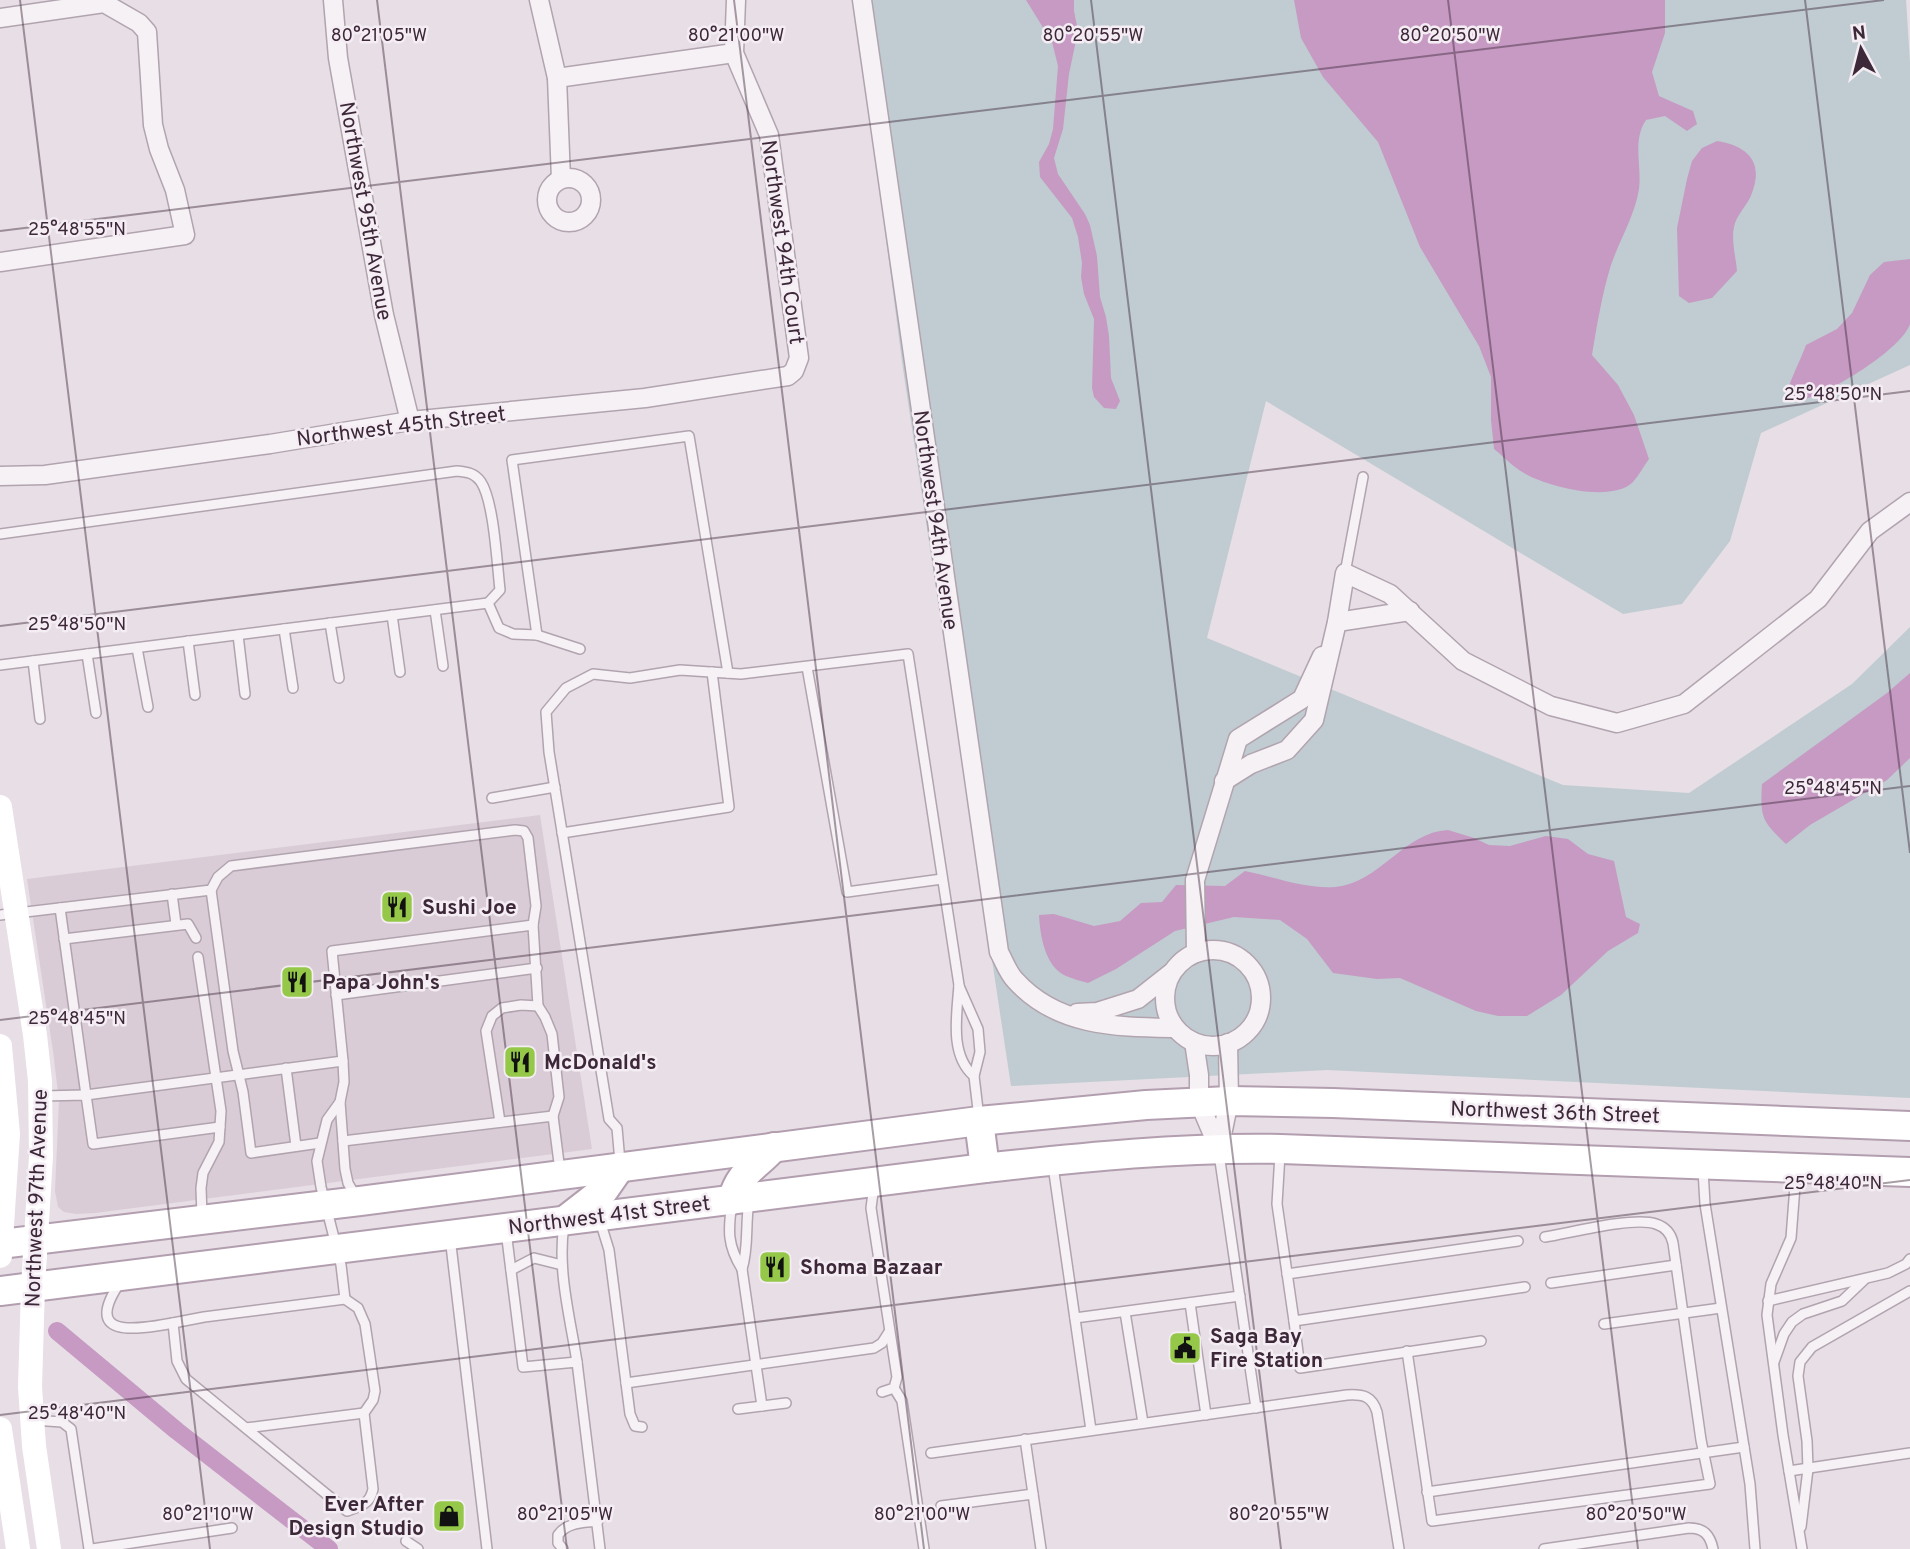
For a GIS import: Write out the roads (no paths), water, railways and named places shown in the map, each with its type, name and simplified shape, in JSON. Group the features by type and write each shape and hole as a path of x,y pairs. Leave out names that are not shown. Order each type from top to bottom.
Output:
{"main road":[{"path":"0,1248 36,1240 325,1206 979,1121 1087,1109 1199,1102"},
{"name":"Northwest 36th Street","path":"1199,1102 1344,1103 1910,1126"},
{"path":"1703,1164 1706,1118"},
{"path":"979,1121 985,1168"},
{"path":"741,1199 741,1177 757,1166 774,1147"},
{"path":"1219,1149 1910,1172"},
{"name":"Northwest 41st Street","path":"0,1291 985,1168 1123,1153 1219,1149"},
{"path":"620,1167 629,1188 664,1208"},
{"path":"564,1221 604,1190 620,1167"},
{"path":"502,1183 505,1228"}],"street":[{"name":"Northwest 95th Avenue","path":"333,0 338,58 384,315 410,421"},
{"path":"539,0 557,78 561,179"},
{"name":"Northwest 94th Court","path":"736,0 734,53 769,135 799,351 797,365"},
{"name":"Northwest 94th Avenue","path":"862,0 999,952 1013,978 1033,998 1059,1014 1090,1023 1175,1028"},
{"path":"0,18 104,4 139,23 147,32 153,125 175,190 184,235 0,262"},
{"path":"557,78 734,53"},
{"name":"Northwest 45th Street","path":"0,476 45,475 270,444 410,421 645,398 768,381 788,376 797,365"},
{"path":"1224,781 1251,764 1287,750 1314,720 1337,622 1345,573 1390,594 1463,661 1551,706 1617,723 1684,704 1818,599 1870,531 1910,502"},
{"path":"1337,622 1410,611"},
{"path":"1196,953 1198,932 1195,880 1238,739 1301,699 1337,622"},
{"name":"Northwest 97th Avenue","path":"0,807 8,914 35,1035 41,1096 41,1156 33,1287 32,1420 49,1549"},
{"path":"1059,1014 1097,1012 1138,999 1183,960 1196,953 1220,951 1242,959 1254,971 1262,1001 1258,1017 1249,1030 1237,1040 1221,1045 1194,1042 1175,1028 1169,1018 1165,1003 1166,987 1172,972"},
{"path":"1194,1042 1199,1102 1219,1149"},
{"path":"1219,1149 1229,1101 1228,1043"},
{"name":"Northwest 97th Avenue","path":"0,1046 8,1134 0,1248"},
{"path":"0,1429 3,1474 18,1549"}],"lane":[{"path":"537,635 512,460 689,436 728,673"},
{"path":"0,534 457,471 472,473 481,483 488,500 500,590 488,603 0,665"},
{"path":"1345,573 1363,477"},
{"path":"488,603 499,628 513,634 537,635 580,649"},
{"path":"435,610 443,666"},
{"path":"392,615 400,672"},
{"path":"330,623 339,678"},
{"path":"284,629 293,688"},
{"path":"238,635 245,694"},
{"path":"188,641 195,695"},
{"path":"138,648 148,707"},
{"path":"87,654 96,713"},
{"path":"620,1167 617,1128 609,1119 562,833 549,752 546,712 566,688 593,674 631,678 680,670 741,674 908,654 959,985 957,1030 960,1059 974,1076"},
{"path":"33,661 40,719"},
{"path":"807,667 847,892 942,879"},
{"path":"562,833 729,807 712,673"},
{"path":"492,798 555,787"},
{"path":"320,1143 251,1153 233,1051 211,890 218,877 231,866 524,831 528,838 536,906 533,925 538,1006 552,1034 559,1097 553,1115 560,1175"},
{"path":"8,914 211,890"},
{"path":"172,894 176,924"},
{"path":"60,908 93,1144 220,1127"},
{"path":"64,939 176,924 188,924 195,938"},
{"path":"360,1201 348,1183 342,1141 340,1102 344,1061 332,951 533,925"},
{"path":"198,957 217,1078 220,1127 215,1152 203,1173 203,1220"},
{"path":"336,995 537,968"},
{"path":"959,985 978,1029 980,1052 974,1076 979,1121"},
{"path":"500,1122 486,1031 492,1016 502,1008 538,1006"},
{"path":"41,1096 86,1095 344,1061"},
{"path":"286,1068 296,1146"},
{"path":"340,1102 327,1120 317,1161 345,1299"},
{"path":"342,1141 553,1115"},
{"path":"1219,1149 1256,1408"},
{"path":"1281,1149 1277,1204 1300,1367 1481,1341"},
{"path":"1052,1161 1090,1430"},
{"path":"1703,1164 1704,1204 1744,1447 1755,1549"},
{"path":"1796,1168 1791,1238 1776,1270 1768,1301 1773,1364 1801,1544"},
{"path":"876,1182 871,1208 897,1377 894,1388 902,1401 924,1549"},
{"path":"741,1199 728,1228 731,1252 742,1269 762,1406"},
{"path":"741,1199 748,1251 742,1269"},
{"path":"597,1217 606,1234 610,1250 632,1422 635,1426 642,1427"},
{"path":"564,1221 562,1265 600,1549"},
{"path":"1407,1351 1432,1521 1710,1484 1673,1243 1668,1231 1649,1222 1636,1222 1545,1237"},
{"path":"505,1228 523,1367 577,1362"},
{"path":"449,1235 486,1549"},
{"path":"1287,1274 1518,1241"},
{"path":"511,1270 534,1258 562,1265"},
{"path":"1768,1301 1865,1279 1895,1270 1910,1259"},
{"path":"1551,1283 1676,1265"},
{"path":"125,1276 113,1294 108,1309 108,1318 119,1329 135,1329 204,1317 345,1299 358,1308 365,1324 375,1383 373,1399 364,1413 372,1498 366,1504 347,1511 182,1374 176,1356 173,1323"},
{"path":"1773,1364 1784,1334 1792,1322 1802,1314 1842,1301 1865,1279"},
{"path":"1294,1321 1525,1287"},
{"path":"1801,1544 1808,1469 1798,1376 1804,1355 1812,1347 1910,1292"},
{"path":"1075,1318 1240,1296"},
{"path":"1190,1303 1206,1415"},
{"path":"1604,1325 1721,1308"},
{"path":"1125,1311 1143,1423"},
{"path":"626,1383 874,1348 882,1343 890,1332"},
{"path":"882,1392 894,1388"},
{"path":"931,1453 1360,1395 1373,1400 1379,1420 1399,1549"},
{"path":"738,1409 786,1402"},
{"path":"246,1429 364,1413"},
{"path":"32,1420 62,1422 71,1429 90,1549 232,1528"},
{"path":"1025,1439 1041,1549"},
{"path":"1427,1492 1744,1447"},
{"path":"1789,1471 1910,1453"},
{"path":"941,1506 1033,1494"},
{"path":"563,1549 558,1543 561,1530 568,1526 598,1521"},
{"path":"1544,1549 1689,1528 1706,1532 1713,1549"},
{"path":"406,1541 418,1549"}],"waterway":[{"path":"57,1331 177,1431 329,1549"}],"place":[{"name":"Sushi Joe","path":"397,907"},
{"name":"Papa John's","path":"297,982"},
{"name":"McDonald's","path":"520,1062"},
{"name":"Shoma Bazaar","path":"775,1267"},
{"name":"Saga Bay Fire Station","path":"1185,1348"},
{"name":"Ever After Design Studio","path":"449,1516"}]}
